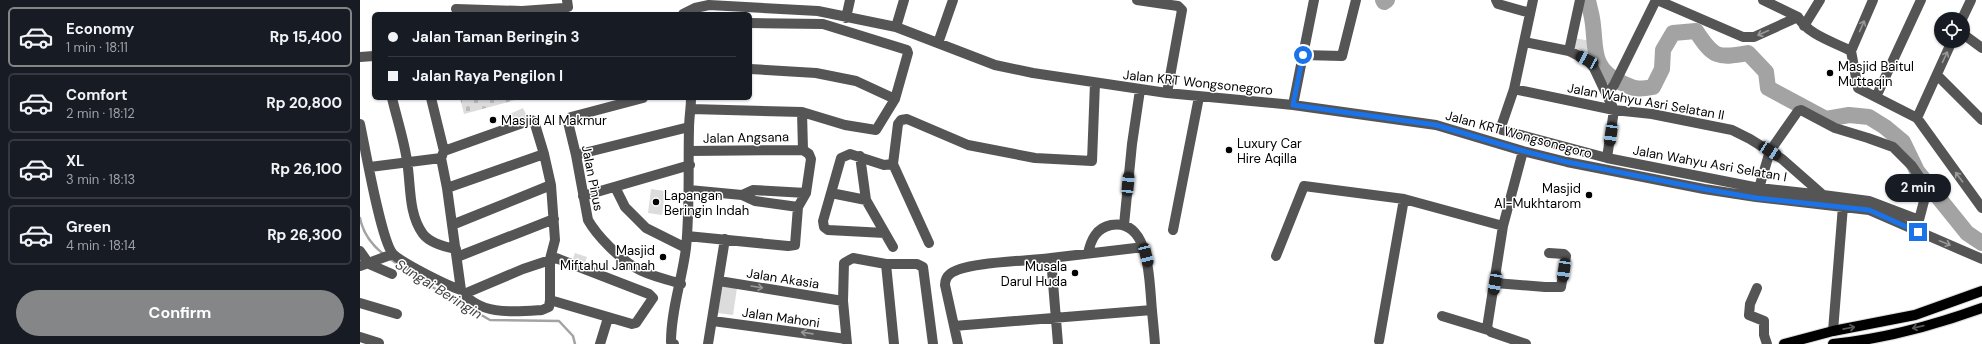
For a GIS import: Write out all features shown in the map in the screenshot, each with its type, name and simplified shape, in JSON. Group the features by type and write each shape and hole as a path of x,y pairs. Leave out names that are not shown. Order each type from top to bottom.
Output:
{"main road":[{"path":"1784,344 1833,331 1915,315 1939,308 1982,291"},
{"path":"1939,308 1943,321"},
{"path":"1833,344 1877,337 1943,321 1982,308"}],"street":[{"path":"456,8 522,11 564,8 568,7 568,0"},
{"path":"846,18 850,0"},
{"path":"896,27 904,0"},
{"path":"938,43 953,0"},
{"path":"1137,0 1178,6 1182,10 1167,93"},
{"path":"1293,105 1314,0"},
{"path":"1303,55 1342,56 1356,0"},
{"path":"1496,0 1498,4 1530,13"},
{"name":"Jalan Wahyu Asri Selatan I","path":"1533,0 1514,89 1501,127 1502,130 1607,158 1759,188 1870,201 1919,220"},
{"path":"1569,51 1580,0"},
{"path":"1607,94 1620,75 1657,0 1743,37 1754,37 1801,21 1820,0"},
{"path":"1763,0 1851,51"},
{"path":"1873,0 1851,51 1858,88 1917,118 1982,208"},
{"path":"1876,97 1921,0"},
{"path":"1965,12 1971,0"},
{"name":"Jalan KRT Wongsonegoro","path":"695,7 709,5 818,11 846,18 896,27 995,64 1095,83 1199,97 1293,105 1436,125 1523,151 1567,162 1704,189 1756,198 1843,206 1869,210 1982,259"},
{"path":"691,109 802,112 845,125 876,130 895,99 908,53 907,50 823,24 752,23"},
{"path":"1970,39 1982,48"},
{"path":"1524,42 1569,51 1591,64 1614,110 1607,158"},
{"path":"1917,118 1949,48"},
{"path":"360,57 372,56"},
{"path":"752,69 816,73 856,82 895,99"},
{"path":"1937,75 1982,120"},
{"path":"929,242 893,164 898,124 901,120 907,119 968,145 1035,158 1092,161 1095,83"},
{"name":"Jalan Wahyu Asri Selatan II","path":"1514,89 1614,110 1652,114 1732,130 1782,159 1823,195"},
{"path":"1124,225 1132,144 1140,90"},
{"path":"1173,230 1199,97"},
{"path":"392,100 407,162 413,206 422,233 457,253 554,219"},
{"path":"430,100 442,154 462,292"},
{"name":"Jalan Pinus","path":"635,100 571,117 568,120 588,220 591,226 621,257 638,269 681,284"},
{"path":"672,343 672,321 681,284 687,236 690,165 689,127 691,100"},
{"path":"1759,188 1770,151 1801,110 1835,128 1868,138 1893,148 1912,166 1923,182 1924,201 1919,220 1918,232"},
{"path":"687,236 788,246 795,245 798,207 806,193 811,159 803,150 802,112"},
{"path":"360,124 382,226 393,254 462,292 481,307 493,310 546,309 549,307 550,259 555,240 554,219 551,185 535,123 531,120 442,154 370,168"},
{"path":"576,155 689,127"},
{"name":"Jalan Angsana","path":"689,151 803,150"},
{"path":"1488,330 1503,226 1523,151"},
{"path":"447,188 544,154"},
{"path":"885,234 828,230 824,227 823,221 841,158 850,154 884,165 893,164"},
{"path":"860,156 866,200 893,247"},
{"path":"583,196 690,165"},
{"path":"452,225 551,185"},
{"path":"1276,256 1304,186 1404,199 1503,226"},
{"path":"615,187 625,207 646,228 686,248"},
{"path":"689,190 742,195 755,201 798,207"},
{"path":"742,195 753,190 806,193"},
{"path":"831,193 866,200"},
{"path":"1379,341 1404,199"},
{"path":"1833,331 1843,206"},
{"path":"1088,254 1094,235 1102,229 1112,225 1124,225 1133,230 1144,247 1148,263 1155,344"},
{"path":"708,344 713,321 725,239"},
{"path":"958,344 945,285 945,280 950,274 964,268 1144,247"},
{"path":"360,251 364,265"},
{"path":"1495,283 1561,287 1566,256 1564,254 1549,253"},
{"path":"364,265 393,254"},
{"path":"462,292 556,258 649,294 653,298 636,323 628,324 550,300"},
{"path":"846,341 843,301 844,262 853,258 886,264 916,264 923,267 933,344"},
{"path":"1051,258 1058,344"},
{"path":"886,264 894,344"},
{"path":"364,265 392,274"},
{"name":"Jalan Akasia","path":"719,282 843,301"},
{"path":"1757,288 1750,304 1749,315 1764,321 1764,335 1768,344"},
{"path":"360,303 397,314"},
{"path":"954,326 1152,310"},
{"path":"1442,316 1488,330 1498,340 1526,344"},
{"path":"600,344 608,318"},
{"name":"Jalan Mahoni","path":"713,321 846,341"},
{"path":"360,337 379,343"}],"green space":[{"path":"1575,38 1590,41 1588,53 1573,50"},
{"path":"460,100 516,100 464,114"},
{"path":"523,108 528,118 509,126 505,116"},
{"name":"Lapangan Beringin Indah","path":"651,189 665,191 662,215 648,213"},
{"path":"575,253 587,257 584,265 572,261"},
{"path":"722,286 737,288 733,315 718,313"}],"waterway":[{"path":"1383,0 1384,2 1387,0"},
{"path":"1588,0 1592,18 1596,55 1603,70 1610,76 1620,82 1639,89 1653,87 1662,69 1663,50 1673,33 1696,31 1712,51 1722,56 1748,53 1766,72 1768,88 1826,119 1849,115 1869,117 1885,127 1903,142 1917,171 1967,233 1982,243"},
{"name":"Sungai Beringin","path":"360,218 368,237 382,253"},
{"name":"Sungai Beringin","path":"390,259 434,288 490,320 559,321 573,336 575,344"}],"place":[{"name":"Masjid Baitul Muttaqin","path":"1830,73"},
{"name":"Masjid Al Makmur","path":"493,120"},
{"name":"Luxury Car Hire Aqilla","path":"1229,150"},
{"name":"Masjid Al-Mukhtarom","path":"1589,195"},
{"name":"Lapangan Beringin Indah","path":"656,202"},
{"name":"Masjid Miftahul Jannah","path":"663,257"},
{"name":"Musala Darul Huda","path":"1075,273"}],"route":[{"path":"1303,55 1293,105 1436,125 1523,151 1567,162 1704,189 1756,198 1869,210 1918,232"}]}
